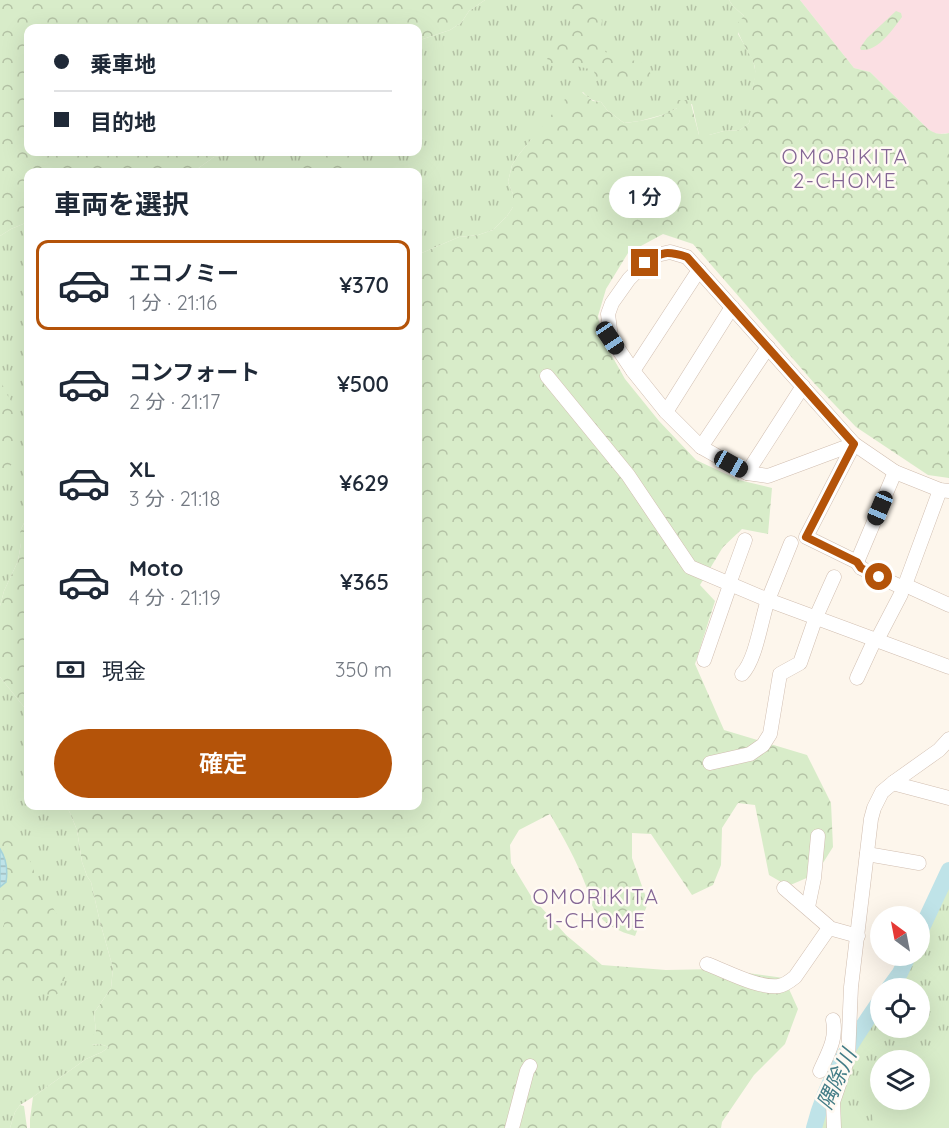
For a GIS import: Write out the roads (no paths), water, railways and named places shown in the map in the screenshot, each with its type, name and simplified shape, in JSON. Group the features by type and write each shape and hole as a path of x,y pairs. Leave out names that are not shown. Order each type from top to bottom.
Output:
{"street":[{"path":"854,444 768,476 747,473 701,447 666,412 610,338 608,314 612,303 628,279 657,255 670,252 687,257 854,444 895,472 944,490 903,589 857,678"},
{"path":"633,371 699,270"},
{"path":"666,412 732,308"},
{"path":"701,447 768,347"},
{"path":"547,376 628,475 690,567 768,600 949,667"},
{"path":"747,473 803,386"},
{"path":"854,444 806,537 857,562 861,568 903,589 949,605"},
{"path":"857,562 895,472"},
{"path":"704,660 745,540"},
{"path":"742,674 752,659 768,600 791,543"},
{"path":"710,763 750,754 763,745 770,734 780,674 800,663 816,617 834,577"},
{"path":"834,1128 833,1102 848,1058 851,987 874,808 882,792 939,750 949,739"},
{"path":"894,782 949,798"},
{"path":"808,907 814,878 818,836"},
{"path":"867,854 919,863"},
{"path":"784,888 829,928 858,936"},
{"path":"707,964 760,985 784,985 795,977 829,928"},
{"path":"820,1071 836,1032 833,1020"},
{"path":"512,1128 530,1066"}],"water":[{"path":"0,849 6,861 7,873 6,882 0,887"}],"waterway":[{"name":"隅除川","path":"930,911 949,870"},
{"name":"隅除川","path":"896,978 903,966"},
{"name":"隅除川","path":"814,1128 833,1076 870,1016"}],"district":[{"name":"OMORIKITA 2-CHOME","path":"845,168"},
{"name":"OMORIKITA 1-CHOME","path":"596,908"}]}
